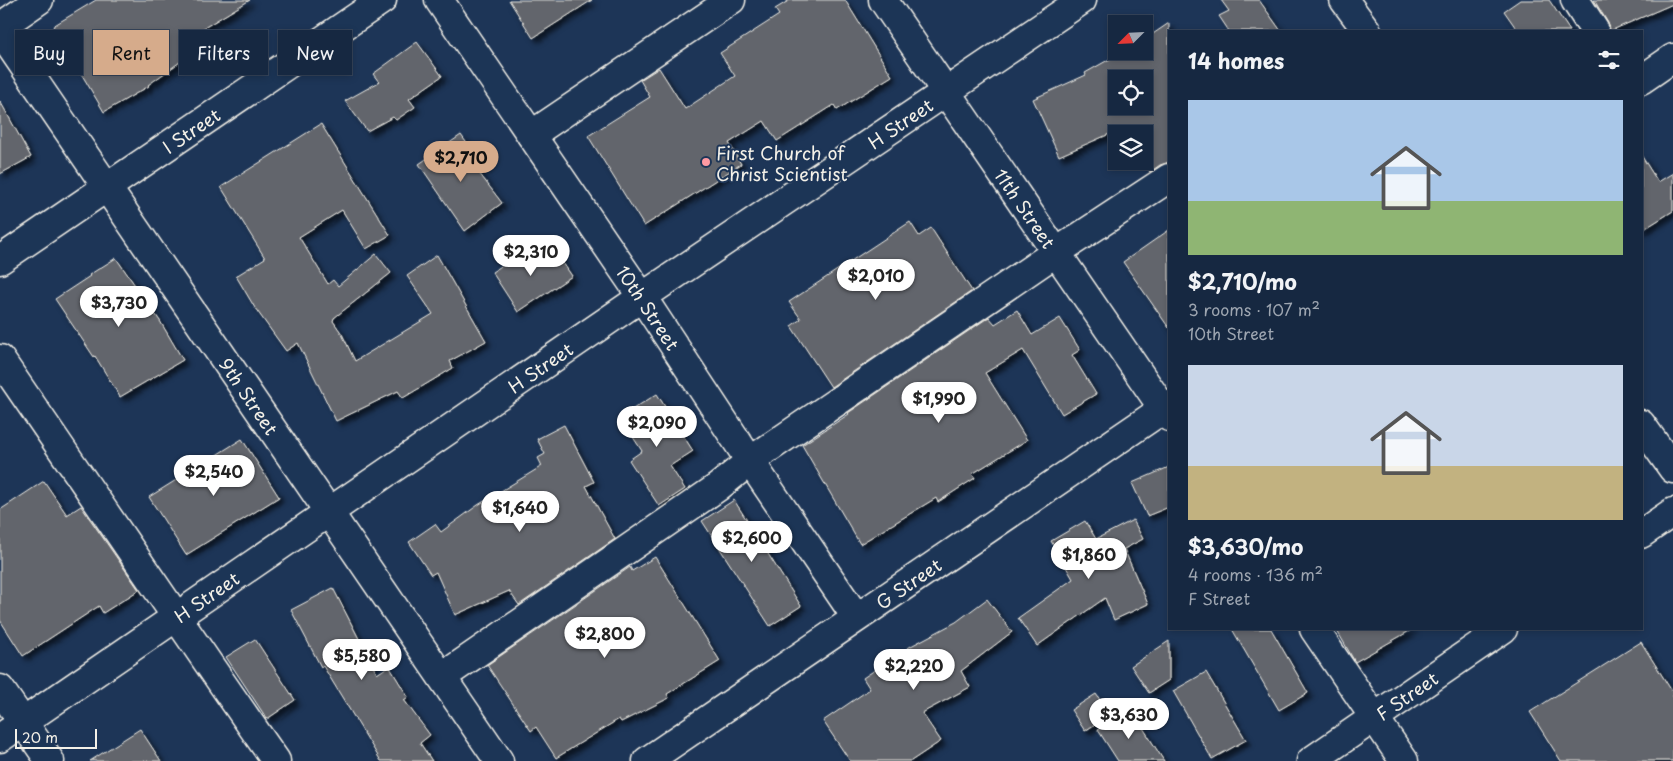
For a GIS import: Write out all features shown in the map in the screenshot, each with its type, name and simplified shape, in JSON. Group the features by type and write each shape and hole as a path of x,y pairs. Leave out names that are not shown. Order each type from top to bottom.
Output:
{"street":[{"path":"0,29 39,0"},
{"name":"I Street","path":"0,260 382,0"},
{"name":"10th Street","path":"440,0 856,617"},
{"path":"531,135 731,0"},
{"name":"11th Street","path":"883,0 1055,253 1167,410"},
{"name":"H Street","path":"0,738 642,297 1082,0"},
{"path":"1344,0 1366,30"},
{"path":"1575,0 1594,30"},
{"name":"9th Street","path":"0,29 499,761"},
{"path":"1643,79 1673,58"},
{"path":"442,677 718,487 750,461 1055,253 1168,179"},
{"path":"0,359 276,761"},
{"name":"G Street","path":"647,761 856,617 1167,410"},
{"path":"1643,427 1673,470"},
{"path":"1643,533 1673,512"},
{"path":"1315,630 1404,761"},
{"name":"F Street","path":"1311,761 1502,630"},
{"path":"0,689 50,761"}],"building":[{"path":"96,0 250,0 201,30 179,30 179,63 169,70 169,30 93,30 93,75 162,75 149,86 104,112 82,75 83,30 55,30 53,26"},
{"path":"509,0 592,0 533,38"},
{"path":"790,0 845,0 892,76 837,110 834,105 777,141 764,121 729,143 741,164 644,226 588,136 650,97 640,80 659,68 685,109 735,76 720,53 779,15 775,9"},
{"path":"1221,0 1259,0 1280,30 1228,30 1219,16 1229,11"},
{"path":"1520,0 1549,0 1569,30 1517,30 1504,11"},
{"path":"1594,0 1673,0 1673,4 1612,30 1610,30 1608,23"},
{"path":"1169,23 1168,162 1153,170 1153,125 1108,125 1108,135 1059,156 1033,99 1086,75 1085,73 1108,60 1153,60 1153,34"},
{"path":"417,42 442,76 409,99 415,107 396,120 393,117 367,131 345,101 379,82 373,74"},
{"path":"0,101 31,157 0,174"},
{"path":"321,124 390,235 366,249 342,210 299,237 328,284 333,280 338,286 376,254 391,273 334,318 333,321 342,334 355,361 433,314 407,276 437,255 486,341 450,361 453,368 403,398 398,391 336,421 298,343 286,351 255,308 236,276 265,258 221,187"},
{"path":"461,135 482,165 476,169 502,203 465,231 419,164"},
{"path":"1643,158 1658,182 1673,173 1673,211 1643,230"},
{"path":"910,222 919,236 931,228 972,291 831,387 791,326 801,319 789,302"},
{"path":"1168,231 1168,327 1123,262"},
{"path":"552,247 572,276 518,312 492,272 523,252 530,262"},
{"path":"116,258 160,321 183,360 120,397 95,356 55,299"},
{"path":"1017,310 1032,335 1060,318 1080,350 1072,355 1096,394 1062,414 1023,350 985,373 1027,440 972,474 975,478 938,502 936,498 860,544 802,445 989,317 995,324"},
{"path":"657,394 693,451 670,466 685,489 659,506 629,460 642,451 620,417"},
{"path":"564,425 594,482 586,486 615,539 519,605 509,591 455,615 436,572 431,575 409,542 435,524 441,532 478,505 542,466 538,458 545,454 537,439"},
{"path":"242,439 279,497 186,555 149,497"},
{"path":"1168,467 1168,507 1147,516 1132,483"},
{"path":"44,481 67,515 81,506 139,590 103,613 99,606 23,656 0,620 0,510"},
{"path":"734,500 801,606 770,626 702,521"},
{"path":"1133,520 1143,539 1124,549 1148,604 1114,620 1105,598 1037,646 1018,618 1073,579 1051,541 1085,521 1096,539"},
{"path":"655,557 720,661 667,694 669,698 621,722 619,719 556,758 536,727 531,731 487,665 630,567 632,571"},
{"path":"333,588 377,674 389,666 408,697 404,700 430,735 420,743 432,761 381,761 323,666 321,667 291,610"},
{"path":"987,599 1012,632 961,671 970,687 922,713 941,741 911,761 850,761 823,721 870,689 863,678 911,646 956,622"},
{"path":"1233,630 1272,630 1308,693 1279,710"},
{"path":"1337,630 1411,630 1355,662"},
{"path":"255,639 295,700 267,719 226,657"},
{"path":"1169,641 1169,680 1149,693 1131,666"},
{"path":"1641,642 1673,693 1673,761 1561,761 1530,712"},
{"path":"1206,672 1246,740 1212,759 1173,691"},
{"path":"1096,694 1110,714 1085,731 1071,710"},
{"path":"1131,709 1164,761 1118,761 1098,730"},
{"path":"140,729 161,761 90,761"}],"place":[{"name":"First Church of Christ Scientist","path":"706,162"}]}
